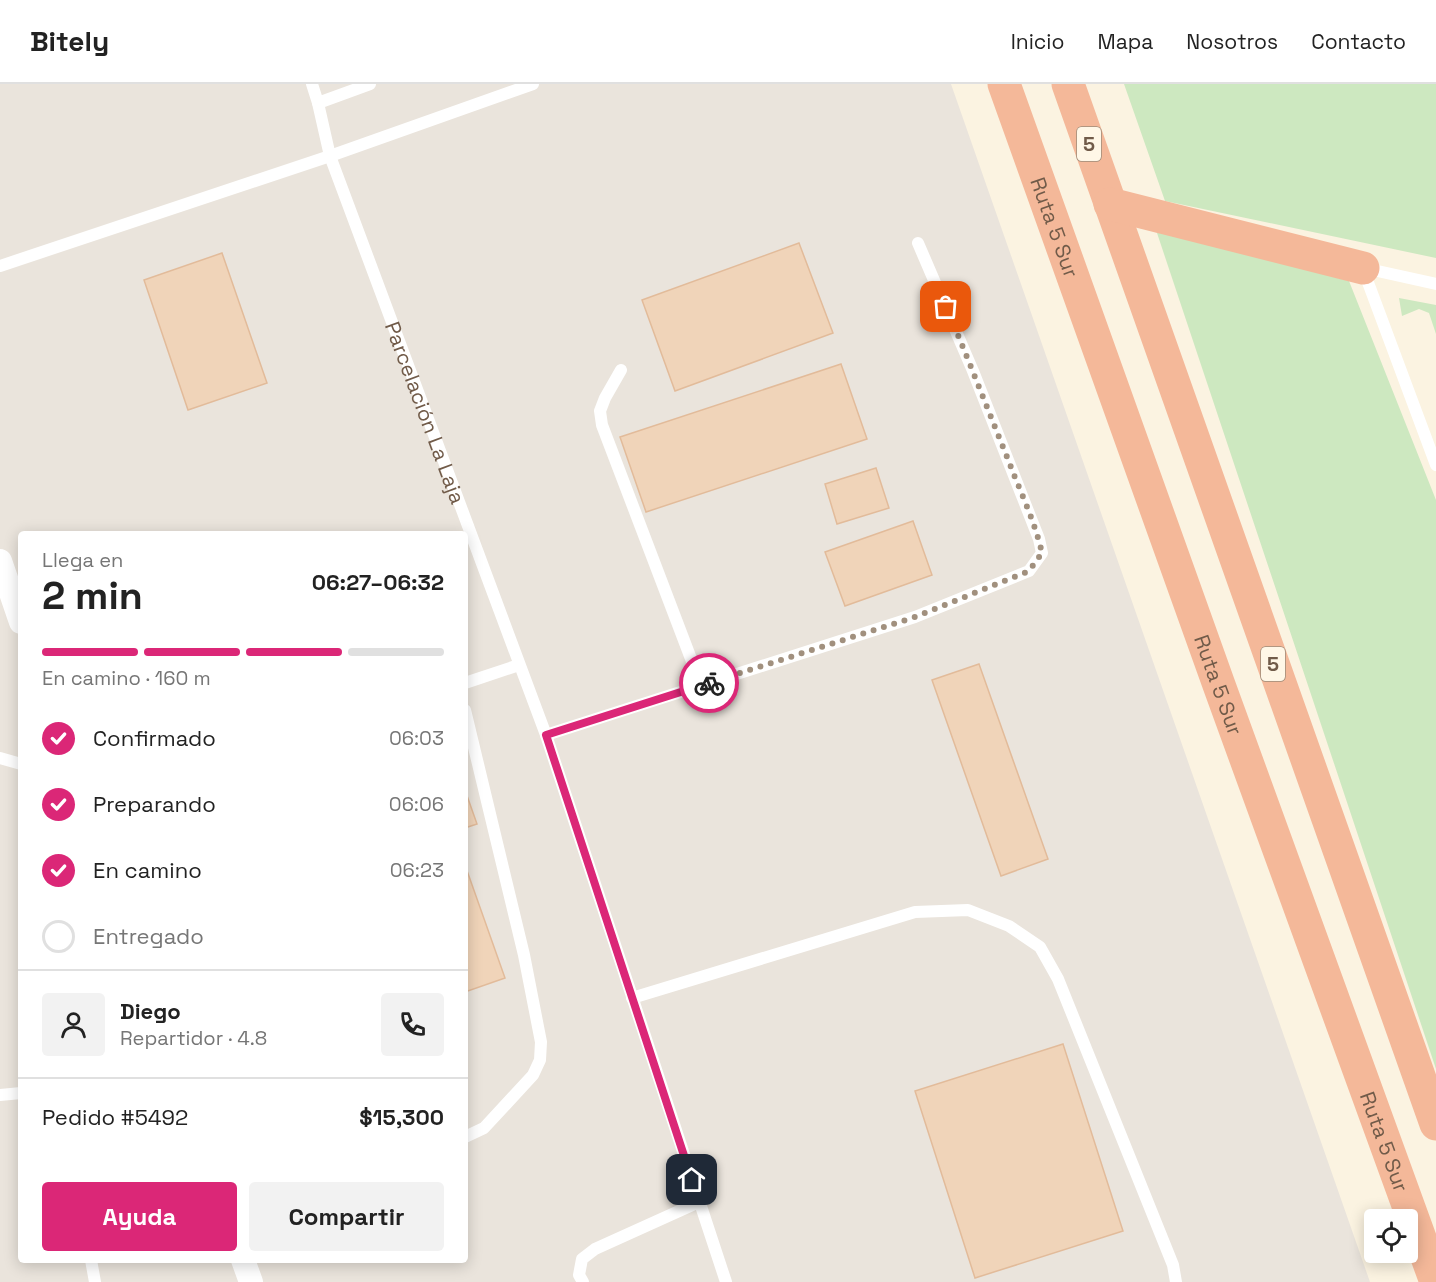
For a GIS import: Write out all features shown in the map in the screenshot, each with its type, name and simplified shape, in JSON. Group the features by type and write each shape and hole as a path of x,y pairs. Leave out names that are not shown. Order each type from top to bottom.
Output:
{"highway":[{"name":"Ruta 5 Sur","path":"1004,84 1436,1282"},
{"name":"5","path":"1068,84 1436,1124"},
{"path":"1110,204 1363,268"}],"street":[{"path":"0,561 18,613"},
{"path":"244,1263 251,1282"}],"lane":[{"name":"Parcelación La Laja","path":"312,84 330,156 546,735 726,1282"},
{"path":"318,103 370,84"},
{"path":"0,266 330,156 533,84"},
{"path":"546,735 915,617 1029,571 1042,553 1039,539 973,371 918,243"},
{"path":"1363,268 1436,284"},
{"path":"1363,268 1436,462"},
{"path":"621,370 600,411 602,425 701,686"},
{"path":"468,680 519,665"},
{"path":"468,722 524,955 541,1042 540,1060 533,1075 484,1128 468,1136"},
{"path":"0,758 18,763"},
{"path":"632,998 915,912 968,910 1010,926 1040,947 1058,979 1173,1265 1176,1282"},
{"path":"0,1095 18,1093"},
{"path":"583,1282 579,1275 582,1259 595,1249 699,1202"},
{"path":"92,1263 95,1282"}],"shaded area":[{"path":"0,84 951,84 1370,1282 0,1282"}],"green space":[{"path":"1124,84 1436,84 1436,258 1165,201"},
{"path":"1156,230 1349,281 1436,500 1436,1069"},
{"path":"1399,298 1436,305 1436,334 1429,313 1419,309 1402,316"}],"building":[{"path":"799,243 833,333 675,391 642,300"},
{"path":"222,253 267,383 188,410 144,280"},
{"path":"841,364 867,439 646,512 620,437"},
{"path":"876,468 889,508 837,524 825,484"},
{"path":"913,521 932,575 845,606 825,552"},
{"path":"979,664 1048,859 1001,876 932,680"},
{"path":"468,798 477,824 468,827"},
{"path":"468,873 505,978 468,991"},
{"path":"1063,1044 1123,1231 975,1278 915,1091"}],"way so far":[{"path":"709,683 915,617 1029,571 1042,553 1023,497 946,307"}],"route":[{"path":"692,1180 546,735 709,683"}]}
